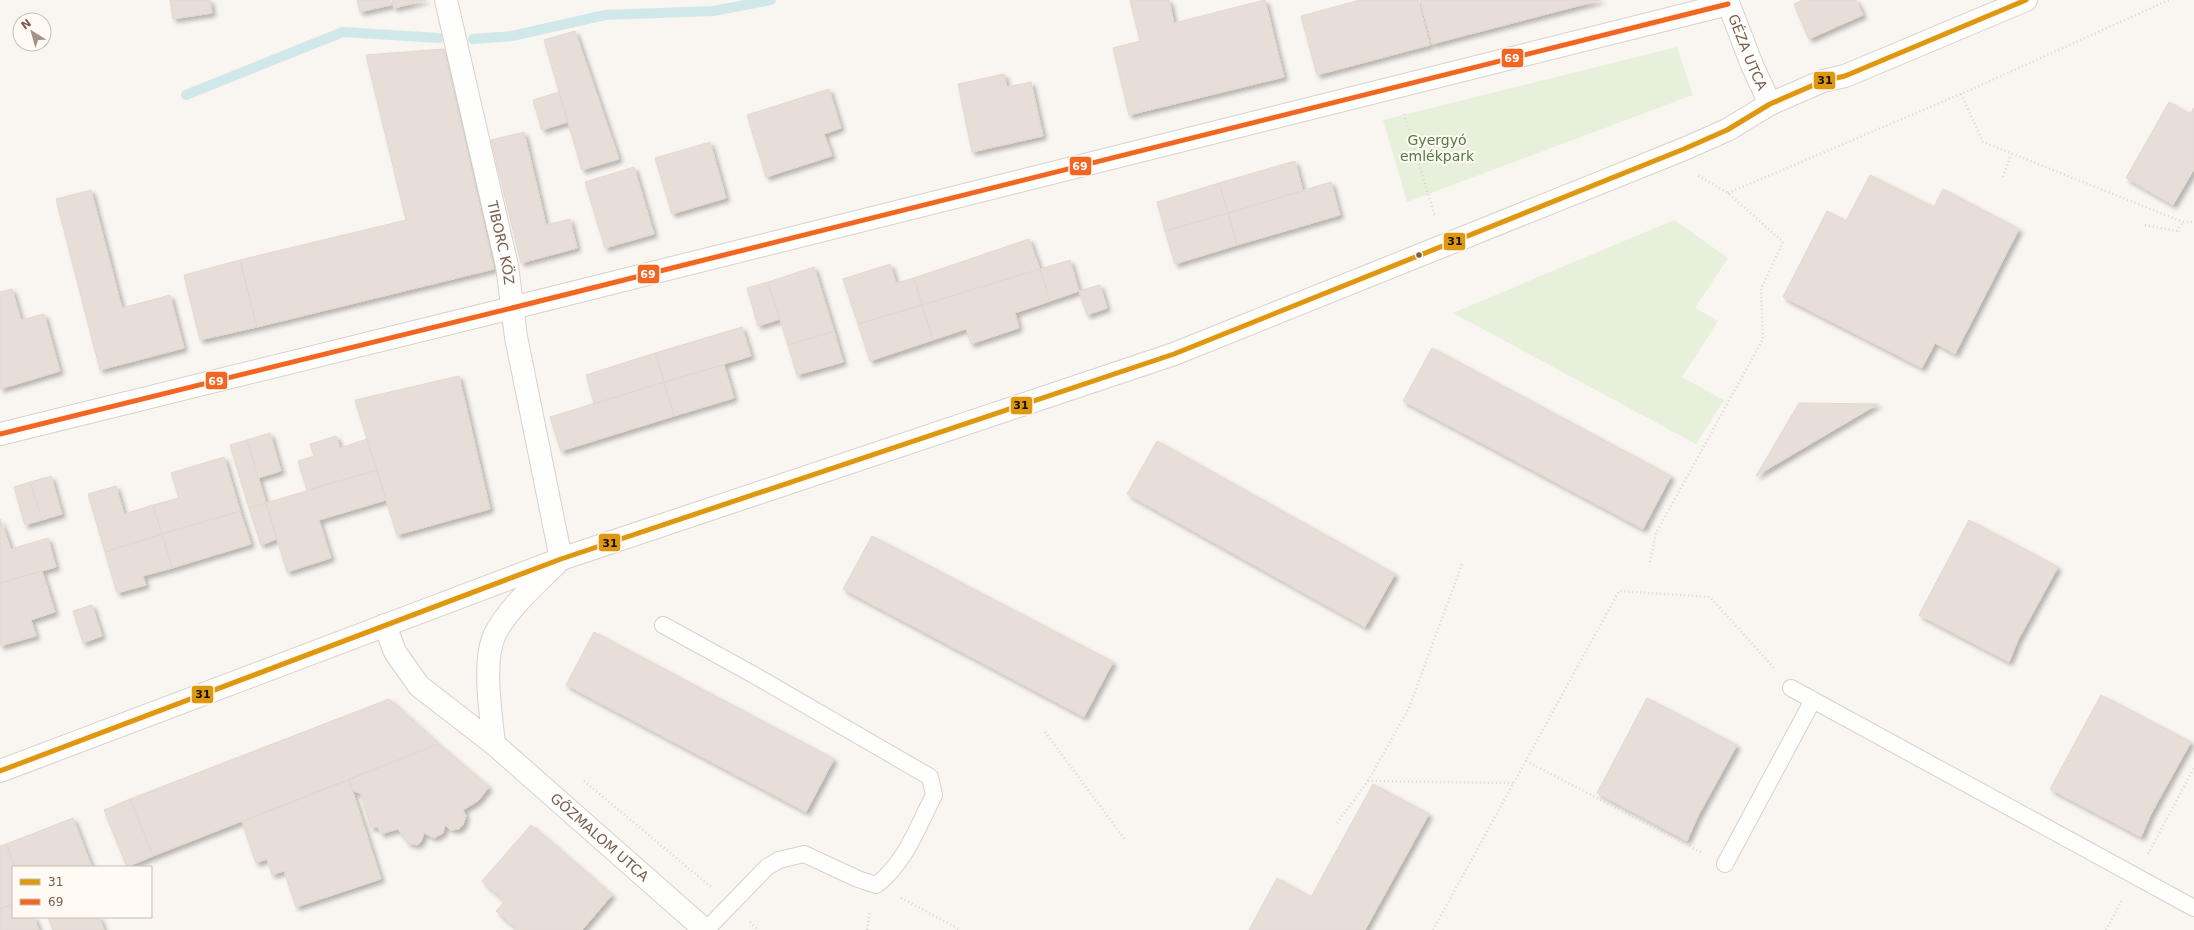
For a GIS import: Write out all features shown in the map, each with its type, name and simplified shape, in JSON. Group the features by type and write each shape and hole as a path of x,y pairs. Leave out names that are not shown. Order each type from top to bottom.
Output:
{"street":[{"name":"TIBORC KÖZ","path":"446,0 507,266 516,337 561,559"},
{"path":"0,771 561,559 1174,354 1728,130 1770,104 1823,81 1845,76 2026,0"},
{"path":"0,434 512,308 1395,87 1727,2"},
{"name":"GÉZA UTCA","path":"1727,2 1752,66 1770,104"},
{"path":"494,744 488,692 490,657 495,635 512,609 561,559"},
{"name":"GŐZMALOM UTCA","path":"385,625 395,652 418,686 494,744 706,930"}],"lane":[{"path":"663,625 754,675 930,777 934,795 900,861 888,876 876,885 858,879 804,854 780,860 767,867 706,930"},
{"path":"1791,688 2194,908"},
{"path":"1725,864 1814,700"}],"path":[{"path":"1728,193 1961,94 2169,0"},
{"path":"1395,87 1444,246"},
{"path":"1961,94 1983,142 2183,222 2194,222"},
{"path":"2003,177 2011,154"},
{"path":"1650,562 1656,533 1763,339 1761,289 1782,242 1728,193 1696,174"},
{"path":"2145,225 2178,231 2183,222"},
{"path":"1337,823 1368,781 1409,708 1462,564"},
{"path":"1433,930 1619,591 1710,598 1791,688"},
{"path":"1045,732 1126,841"},
{"path":"1526,760 1725,864"},
{"path":"2106,930 2194,768"},
{"path":"581,778 732,904 758,930"},
{"path":"1368,781 1514,783"},
{"path":"876,885 961,930"}],"green space":[{"name":"Gyergyó emlékpark","path":"1677,47 1693,95 1407,202 1383,120"},
{"path":"1674,220 1728,258 1695,308 1718,321 1682,377 1724,400 1696,444 1453,313"}],"building":[{"path":"170,0 210,0 212,13 173,19"},
{"path":"357,0 390,0 391,5 360,12"},
{"path":"392,0 426,0 394,8"},
{"path":"1130,0 1169,0 1174,23 1265,0 1284,77 1129,115 1113,48 1140,41"},
{"path":"1360,0 1418,0 1430,45 1317,75 1301,16"},
{"path":"1420,0 1601,0 1432,44"},
{"path":"1803,0 1856,0 1863,15 1809,39 1794,4"},
{"path":"575,31 619,159 582,170 544,40"},
{"path":"444,49 494,269 257,327 240,260 406,220 366,55"},
{"path":"1004,74 1007,87 1031,82 1043,136 972,152 958,84"},
{"path":"829,89 841,128 824,134 832,156 766,177 747,115"},
{"path":"559,92 568,122 542,130 533,100"},
{"path":"2169,102 2190,114 2194,108 2194,169 2173,205 2126,178"},
{"path":"524,132 546,225 570,219 577,248 521,263 491,140"},
{"path":"710,142 726,198 672,214 655,158"},
{"path":"1295,161 1303,191 1228,213 1219,183"},
{"path":"634,167 654,234 605,248 585,182"},
{"path":"1870,175 1934,207 1943,189 2019,229 1955,354 1935,343 1922,368 1783,297 1827,211 1846,221"},
{"path":"1331,182 1340,215 1237,245 1228,213"},
{"path":"1219,183 1228,213 1165,231 1157,202"},
{"path":"91,190 122,308 170,295 184,348 100,370 56,199"},
{"path":"1228,213 1237,245 1175,264 1165,231"},
{"path":"1029,239 1040,269 922,305 914,278"},
{"path":"240,260 257,327 200,340 184,275"},
{"path":"1070,260 1079,291 1050,301 1040,269"},
{"path":"890,264 896,283 914,278 922,305 858,324 843,279"},
{"path":"814,267 834,331 788,345 768,282"},
{"path":"1040,269 1050,301 1015,313 1019,328 971,344 966,329 933,340 922,305"},
{"path":"768,282 780,319 758,326 747,288"},
{"path":"1100,285 1107,308 1087,315 1079,291"},
{"path":"12,289 21,320 44,314 60,371 0,389 0,292"},
{"path":"922,305 933,340 870,361 858,324"},
{"path":"742,327 751,356 664,382 655,353"},
{"path":"834,331 843,362 797,375 788,345"},
{"path":"1432,348 1671,476 1643,529 1403,401"},
{"path":"655,353 664,382 594,404 586,375"},
{"path":"724,365 734,398 674,416 664,382"},
{"path":"459,376 490,509 397,535 355,400"},
{"path":"664,382 674,416 561,451 550,417"},
{"path":"1799,403 1878,404 1756,476"},
{"path":"270,433 281,471 258,478 247,440"},
{"path":"336,436 340,448 367,439 377,470 307,490 298,461 314,456 310,444"},
{"path":"247,440 266,503 249,508 230,445"},
{"path":"1157,441 1395,574 1365,627 1127,494"},
{"path":"224,457 240,511 162,534 153,505 179,498 171,473"},
{"path":"377,470 386,500 319,520 331,558 287,572 266,503"},
{"path":"51,476 62,514 42,520 30,482"},
{"path":"30,482 42,520 25,525 14,487"},
{"path":"116,486 124,514 153,505 162,534 105,552 88,494"},
{"path":"266,503 277,539 261,545 249,508"},
{"path":"240,511 251,544 172,568 162,534"},
{"path":"0,519 11,549 48,538 56,567 0,583"},
{"path":"1969,520 2058,567 2018,640 2009,662 1919,615"},
{"path":"162,534 172,568 143,576 146,585 117,593 105,552"},
{"path":"872,536 1113,662 1084,717 843,589"},
{"path":"42,571 55,612 31,620 36,636 0,646 0,583"},
{"path":"92,605 102,636 83,643 73,611"},
{"path":"594,632 834,759 806,812 566,685"},
{"path":"2101,695 2191,742 2151,814 2141,837 2050,789"},
{"path":"1647,698 1737,745 1698,816 1687,841 1597,793"},
{"path":"389,699 438,744 153,856 130,799"},
{"path":"438,744 489,787 478,801 463,810 466,816 463,825 459,829 451,830 445,825 443,833 434,838 424,833 421,842 417,845 408,843 398,829 381,834 378,827 371,828 361,794 352,790 349,780"},
{"path":"349,780 381,879 296,907 284,871 272,875 267,859 256,863 242,822"},
{"path":"1373,784 1429,814 1365,930 1249,930 1277,878 1311,897"},
{"path":"130,799 153,856 127,866 104,810"},
{"path":"73,818 91,865 15,866 6,844"},
{"path":"531,825 612,895 582,930 518,930 496,911 505,901 482,881"},
{"path":"6,844 15,866 12,866 12,904 0,909 0,846"},
{"path":"12,904 12,918 34,918 39,930 0,930 0,909"},
{"path":"48,918 99,918 104,930 53,930"}],"waterway":[{"path":"473,39 512,36 605,15 713,11 771,0"},
{"path":"186,95 343,32 439,38"}],"transit line":[{"name":"31","path":"0,771 561,559 1174,354 1684,149 1727,130 1770,104 1823,81 1845,76 2026,0"},
{"name":"69","path":"0,434 512,308 1728,4"}]}
